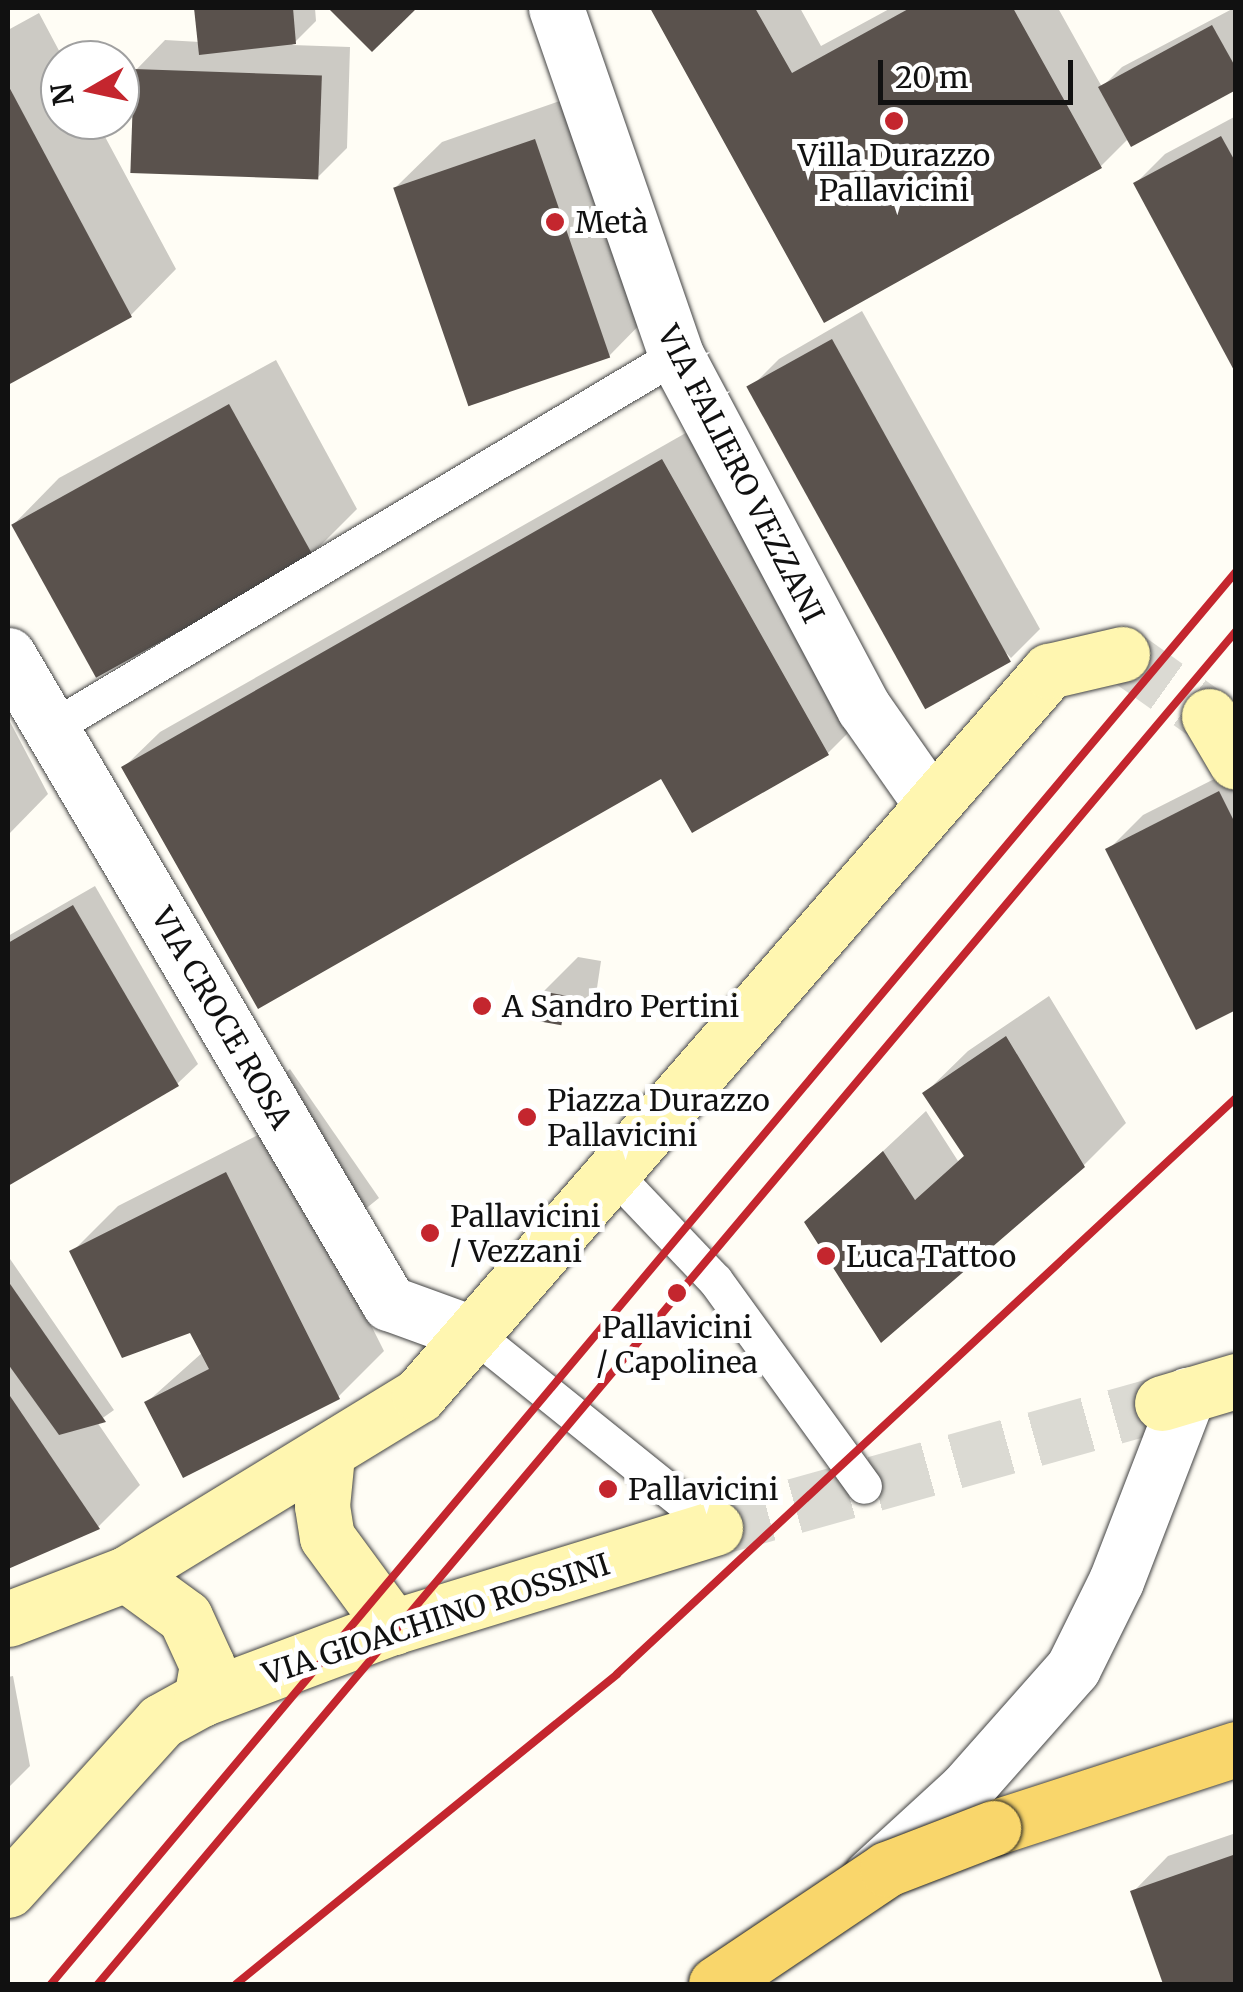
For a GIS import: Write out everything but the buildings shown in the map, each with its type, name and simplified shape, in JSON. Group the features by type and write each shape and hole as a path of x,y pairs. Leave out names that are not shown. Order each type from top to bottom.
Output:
{"main road":[{"path":"8,1619 109,1582 327,1455 419,1395 1050,672 1122,654"},
{"path":"327,1455 322,1506 327,1537 394,1627"},
{"name":"VIA GIOACHINO ROSSINI","path":"181,1710 394,1627 715,1528"},
{"path":"8,1890 181,1710 207,1665 185,1617 109,1582"},
{"path":"716,1984 888,1869 993,1828 1236,1750"}],"street":[{"name":"VIA FALIERO VEZZANI","path":"556,8 676,355 864,708 932,806"},
{"name":"VIA CROCE ROSA","path":"8,655 389,1302 474,1334"},
{"path":"753,1984 965,1790 1072,1668 1116,1581 1195,1393"}],"lane":[{"path":"51,728 676,355"},
{"path":"612,1172 715,1280 864,1486"},
{"path":"474,1334 715,1528"}],"tunnel":[{"path":"1122,654 1209,716"},
{"path":"715,1528 1162,1403"}],"railway":[{"path":"51,1984 1236,572"},
{"path":"98,1984 1236,631"},
{"path":"236,1984 617,1674 1236,1098"}],"place":[{"name":"Villa Durazzo Pallavicini","path":"894,121"},
{"name":"Metà","path":"555,222"},
{"name":"A Sandro Pertini","path":"482,1006"},
{"name":"Piazza Durazzo Pallavicini","path":"527,1117"},
{"name":"Pallavicini / Vezzani","path":"430,1233"},
{"name":"Luca Tattoo","path":"826,1256"},
{"name":"Pallavicini / Capolinea","path":"677,1293"},
{"name":"Pallavicini","path":"608,1489"}]}
